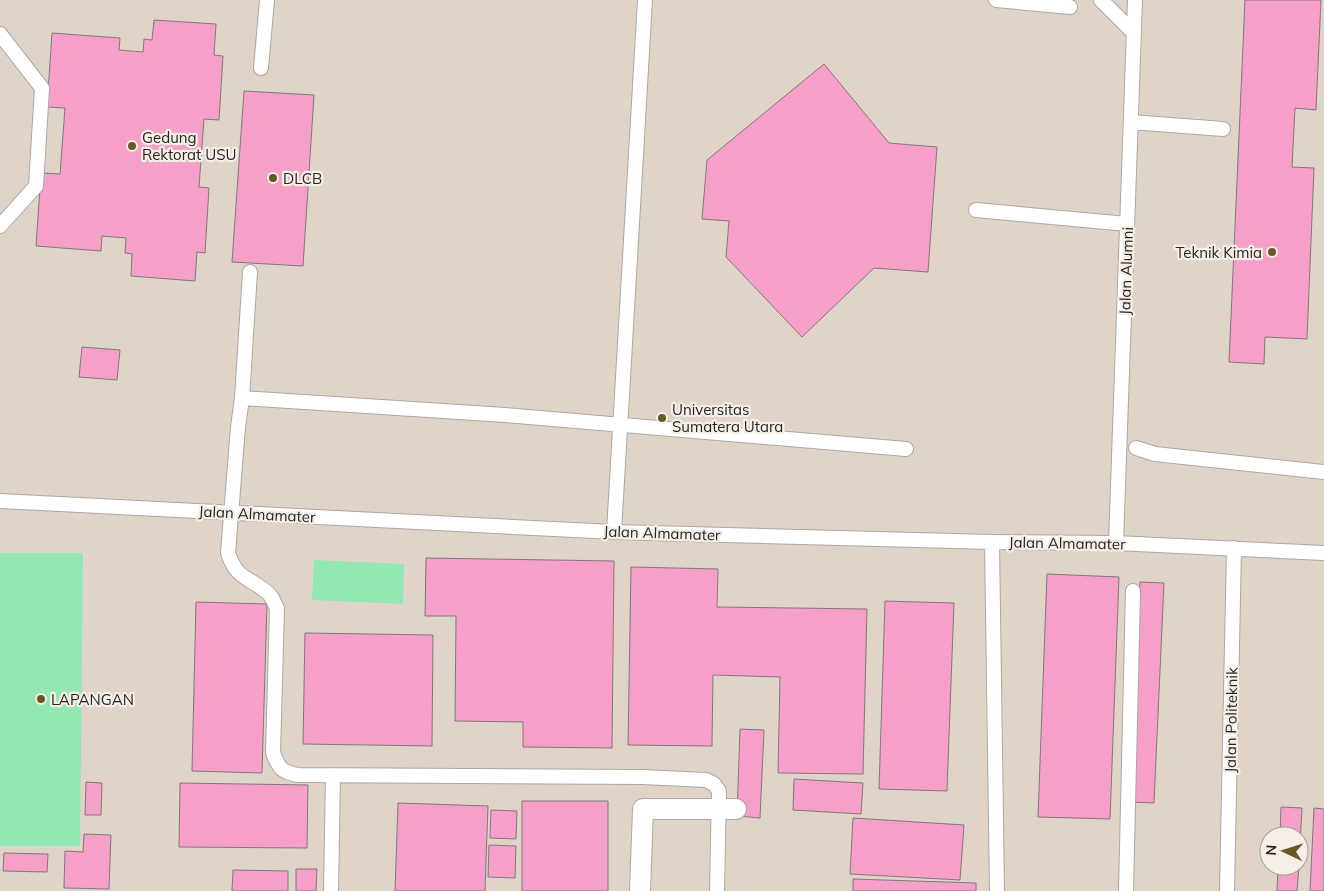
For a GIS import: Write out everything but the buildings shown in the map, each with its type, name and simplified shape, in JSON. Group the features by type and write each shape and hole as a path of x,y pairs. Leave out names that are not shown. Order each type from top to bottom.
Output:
{"street":[{"path":"640,891 642,809 728,809"}],"lane":[{"path":"261,68 266,0"},
{"path":"614,532 645,0"},
{"path":"996,0 1070,7"},
{"path":"1101,0 1133,32"},
{"name":"Jalan Alumni","path":"1116,543 1135,0"},
{"path":"0,34 42,88 36,186 0,226"},
{"path":"1131,122 1223,129"},
{"path":"976,210 1127,224"},
{"path":"250,272 242,398 228,553 232,565 241,576 257,584 271,595 276,608 273,752 278,766 286,773 298,775 642,777 706,780 714,784 728,809 717,891"},
{"path":"242,398 505,415 906,449"},
{"path":"1136,448 1155,454 1324,472"},
{"name":"Jalan Almamater","path":"0,501 614,532 992,542 1116,543 1324,552"},
{"path":"992,542 997,891"},
{"name":"Jalan Politeknik","path":"1227,891 1234,548"},
{"path":"1126,891 1133,592"},
{"path":"331,891 333,775"}],"shaded area":[{"name":"Universitas Sumatera Utara","path":"0,0 1324,0 1324,891 0,891"}],"green space":[{"name":"LAPANGAN","path":"0,553 83,553 80,846 0,846"},
{"path":"314,560 404,564 403,604 312,600"}],"place":[{"name":"Gedung Rektorat USU","path":"132,146"},
{"name":"DLCB","path":"273,178"},
{"name":"Teknik Kimia","path":"1272,252"},
{"name":"Universitas Sumatera Utara","path":"662,418"},
{"name":"LAPANGAN","path":"41,699"}]}
